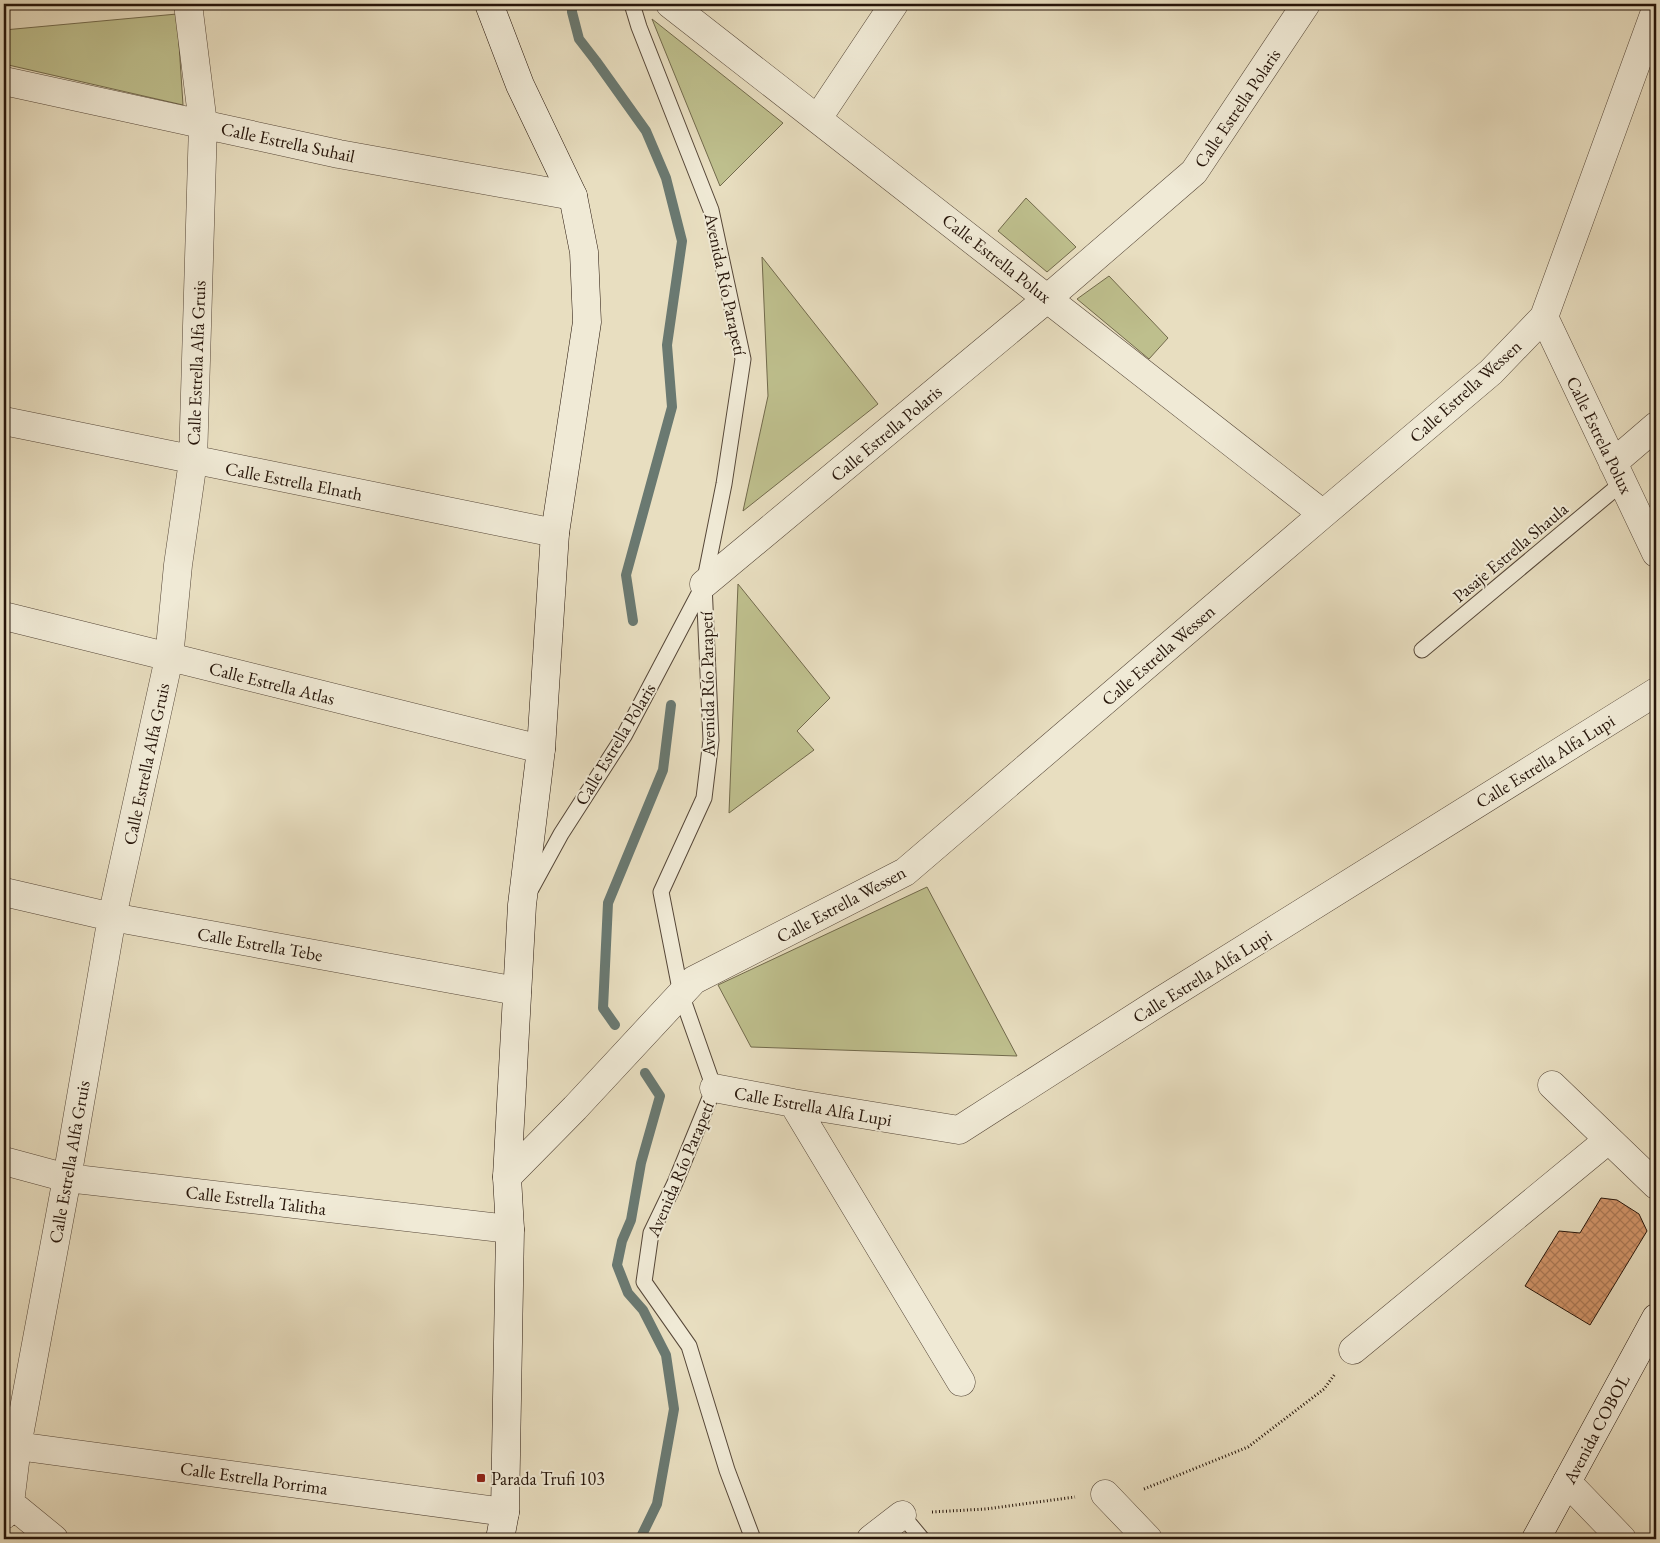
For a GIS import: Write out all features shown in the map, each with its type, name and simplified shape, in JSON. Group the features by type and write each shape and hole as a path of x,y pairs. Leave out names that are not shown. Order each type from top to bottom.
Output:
{"street":[{"name":"Calle Estrella Alfa Gruis","path":"7,1509 10,1444 67,1178 112,917 169,658 178,565 193,461 203,124 188,4"},
{"path":"489,4 520,84 573,196 584,252 587,322 554,533 540,749 522,905 507,1177 510,1230 505,1512 500,1539"},
{"name":"Calle Estrella Polux","path":"670,4 1323,514"},
{"path":"818,118 894,4"},
{"name":"Calle Estrella Polaris","path":"704,584 1048,298 1194,172 1306,4"},
{"name":"Calle Estrella Wessen","path":"507,1177 694,980 906,872 1491,372 1544,317 1656,8"},
{"name":"Calle Estrella Suhail","path":"4,81 339,154 573,196"},
{"name":"Calle Estrela Polux","path":"1544,317 1656,553"},
{"name":"Calle Estrella Elnath","path":"4,421 554,533"},
{"path":"1618,473 1656,426"},
{"name":"Calle Estrella Atlas","path":"4,616 540,749"},
{"name":"Calle Estrella Alfa Lupi","path":"714,1088 792,1104 959,1130 1159,1002 1656,692"},
{"name":"Calle Estrella Tebe","path":"4,892 112,917 517,991"},
{"path":"1552,1085 1656,1185"},
{"path":"792,1104 961,1382"},
{"path":"1353,1350 1608,1140"},
{"name":"Calle Estrella Talitha","path":"4,1161 67,1178 510,1230"},
{"name":"Avenida COBOL","path":"1536,1539 1656,1318"},
{"name":"Calle Estrella Porrima","path":"10,1444 505,1512"},
{"path":"1567,1482 1622,1539"},
{"path":"1105,1494 1148,1539"},
{"path":"7,1509 54,1539"},
{"path":"871,1539 902,1515"}],"lane":[{"name":"Avenida Río Parapetí","path":"632,4 711,210 743,359 724,484 704,584 711,740 704,798 661,892 681,994 714,1088 675,1183 651,1233 644,1282 689,1346 727,1470 753,1539"},
{"name":"Pasaje Estrella Shaula","path":"1422,650 1618,473"},
{"name":"Calle Estrella Polaris","path":"522,905 561,834 624,736 704,584"},
{"path":"902,1515 922,1539"}],"path":[{"path":"902,1515 986,1508 1147,1488 1248,1447 1324,1388 1353,1350"}],"green space":[{"path":"177,14 183,105 4,64 4,30"},
{"path":"652,19 783,123 720,186"},
{"path":"1026,198 1076,247 1047,272 998,231"},
{"path":"762,257 878,404 743,511 768,396"},
{"path":"1109,276 1168,338 1149,359 1077,299"},
{"path":"738,584 830,698 797,731 814,750 729,813"},
{"path":"927,887 1017,1056 751,1047 718,985"}],"building":[{"path":"1601,1198 1617,1200 1639,1214 1647,1231 1590,1325 1525,1286 1559,1231 1580,1233"}],"waterway":[{"path":"572,4 572,12 579,39 646,131 666,178 682,241 667,345 672,407 626,575 633,621"},
{"path":"615,1025 603,1008 608,903 663,770 671,705"},
{"path":"640,1539 657,1504 674,1409 666,1355 643,1310 628,1293 617,1265 622,1241 631,1220 641,1163 660,1096 645,1073"}],"place":[{"name":"Parada Trufi 103","path":"481,1478"}]}
